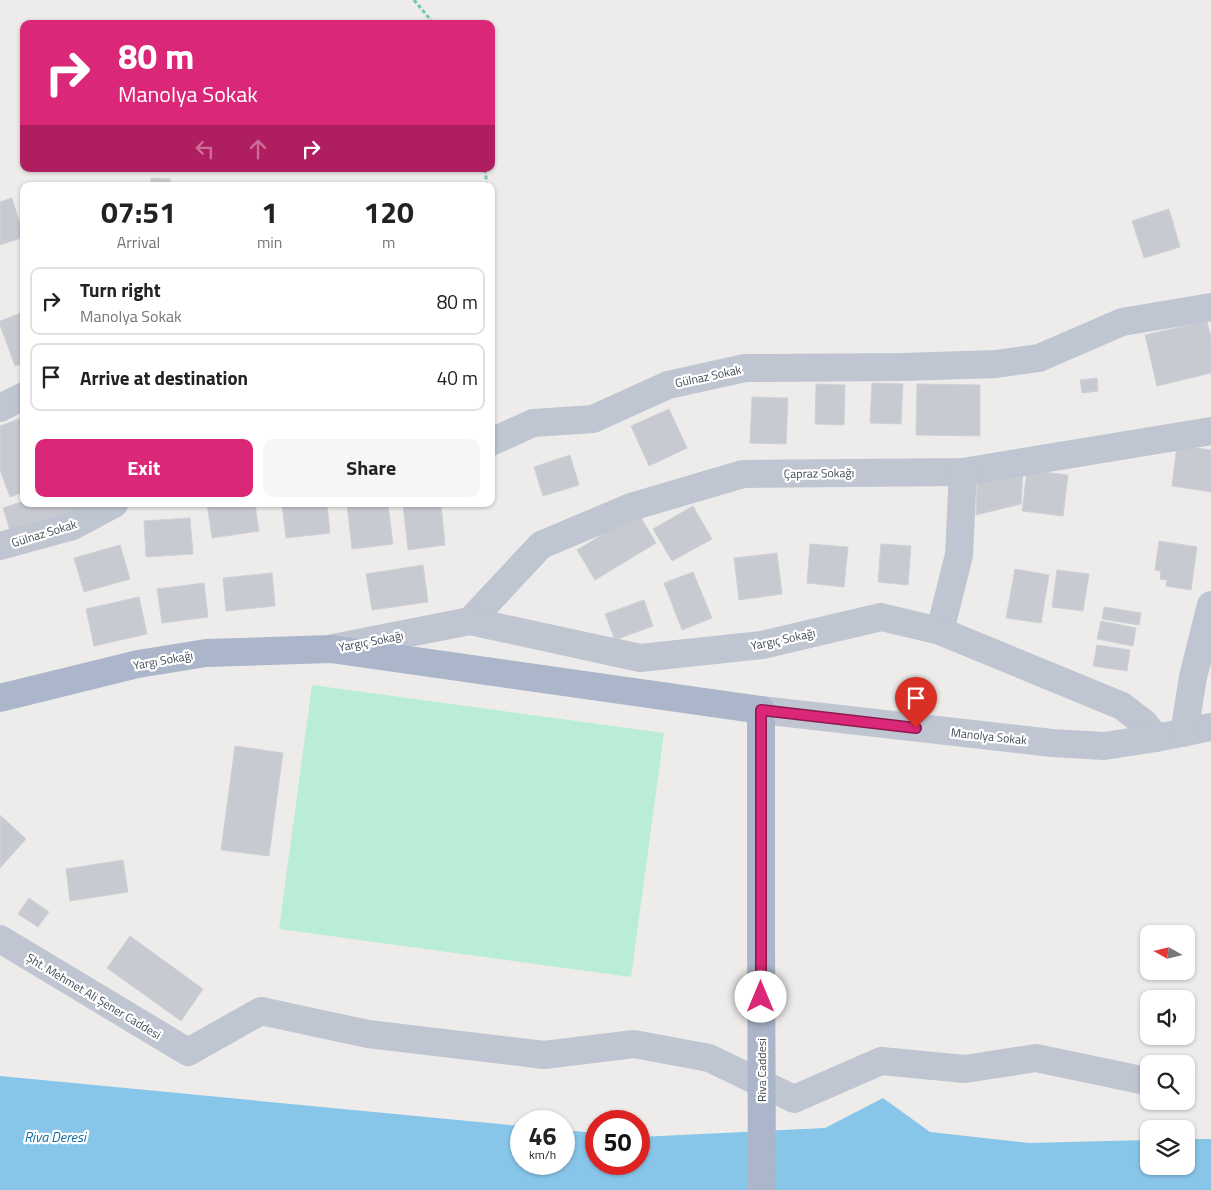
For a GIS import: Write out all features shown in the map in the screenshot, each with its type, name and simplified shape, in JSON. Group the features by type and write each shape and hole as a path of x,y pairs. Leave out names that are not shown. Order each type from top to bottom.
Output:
{"main road":[{"name":"Yargı Sokağı","path":"0,698 138,664 206,653 331,649 761,710"},
{"name":"Riva Caddesi","path":"761,710 762,1190"}],"street":[{"name":"Gülnaz Sokak","path":"495,440 533,423 593,419 668,385 744,368 902,367 996,364 1039,358 1122,322 1211,307"},
{"path":"0,408 20,398"},
{"name":"Çapraz Sokağı","path":"470,621 541,546 631,507 743,474 963,472 1211,430"},
{"path":"940,631 959,555 963,472"},
{"name":"Gülnaz Sokak","path":"0,546 73,526 108,507"},
{"path":"1184,733 1193,676 1211,604"},
{"name":"Yargıç Sokağı","path":"331,649 470,621 640,658 762,645 881,617 940,631 1122,706 1144,723 1156,738"},
{"name":"Manolya Sokak","path":"761,710 1052,743 1104,746 1156,738"},
{"path":"1156,738 1211,727"},
{"name":"Şht. Mehmet Ali Şener Caddesi","path":"0,939 188,1052 261,1011 368,1034 544,1055 634,1044 709,1058 794,1099 881,1061 965,1069 1036,1058 1140,1080"}],"path":[{"path":"414,0 431,20"}],"green space":[{"path":"312,685 664,733 631,977 279,929"}],"water":[{"name":"Riva Deresi","path":"0,1076 510,1125 510,1175 575,1175 575,1131 585,1132 585,1175 650,1175 650,1136 825,1128 883,1098 930,1132 1029,1143 1140,1140 1140,1175 1195,1175 1195,1139 1211,1139 1211,1190 0,1190"}],"building":[{"path":"151,178 170,179 170,182 150,182"},
{"path":"12,198 20,224 20,238 0,245 0,202"},
{"path":"1169,209 1180,247 1144,258 1132,221"},
{"path":"20,314 20,364 15,366 0,321"},
{"path":"1207,321 1211,338 1211,373 1157,386 1145,335"},
{"path":"1097,378 1098,391 1082,393 1080,380"},
{"path":"872,383 903,384 901,424 870,423"},
{"path":"816,384 845,385 844,425 815,424"},
{"path":"917,384 980,385 980,436 916,435"},
{"path":"752,397 788,398 786,444 750,443"},
{"path":"669,409 687,448 649,466 631,426"},
{"path":"20,418 20,493 10,497 0,470 0,426"},
{"path":"1177,445 1211,450 1211,492 1172,486"},
{"path":"570,455 579,485 543,496 534,467"},
{"path":"1023,469 1021,504 976,515 977,483"},
{"path":"1027,470 1068,475 1063,516 1022,511"},
{"path":"20,502 20,507 88,507 89,514 12,537 3,508"},
{"path":"693,506 712,539 672,561 653,529"},
{"path":"207,507 255,507 259,531 212,538"},
{"path":"282,507 327,507 330,533 286,538"},
{"path":"347,507 388,507 393,544 352,549"},
{"path":"403,507 441,507 445,545 408,550"},
{"path":"638,513 656,543 595,580 577,550"},
{"path":"190,518 193,554 146,557 144,521"},
{"path":"1159,541 1197,547 1191,590 1166,586 1167,580 1160,579 1161,571 1155,570"},
{"path":"810,544 848,547 844,587 807,583"},
{"path":"881,544 911,546 908,585 878,582"},
{"path":"120,545 130,579 84,592 74,558"},
{"path":"777,553 782,594 739,600 734,558"},
{"path":"423,565 428,602 372,610 366,574"},
{"path":"1015,569 1049,575 1041,623 1006,618"},
{"path":"1057,570 1089,574 1083,611 1052,607"},
{"path":"693,572 712,618 682,630 664,583"},
{"path":"272,573 275,606 226,611 223,578"},
{"path":"204,583 208,617 162,623 157,589"},
{"path":"139,597 147,634 94,646 86,609"},
{"path":"644,600 653,626 615,640 605,614"},
{"path":"1104,607 1141,613 1139,625 1102,619"},
{"path":"1101,621 1136,628 1133,646 1097,639"},
{"path":"1097,645 1130,650 1127,671 1093,666"},
{"path":"235,746 283,753 269,856 221,850"},
{"path":"0,815 26,839 0,868"},
{"path":"123,860 128,892 70,901 66,869"},
{"path":"29,898 49,912 38,927 18,914"},
{"path":"130,936 203,989 181,1021 107,968"}],"route":[{"path":"761,997 761,710 916,728"}]}
